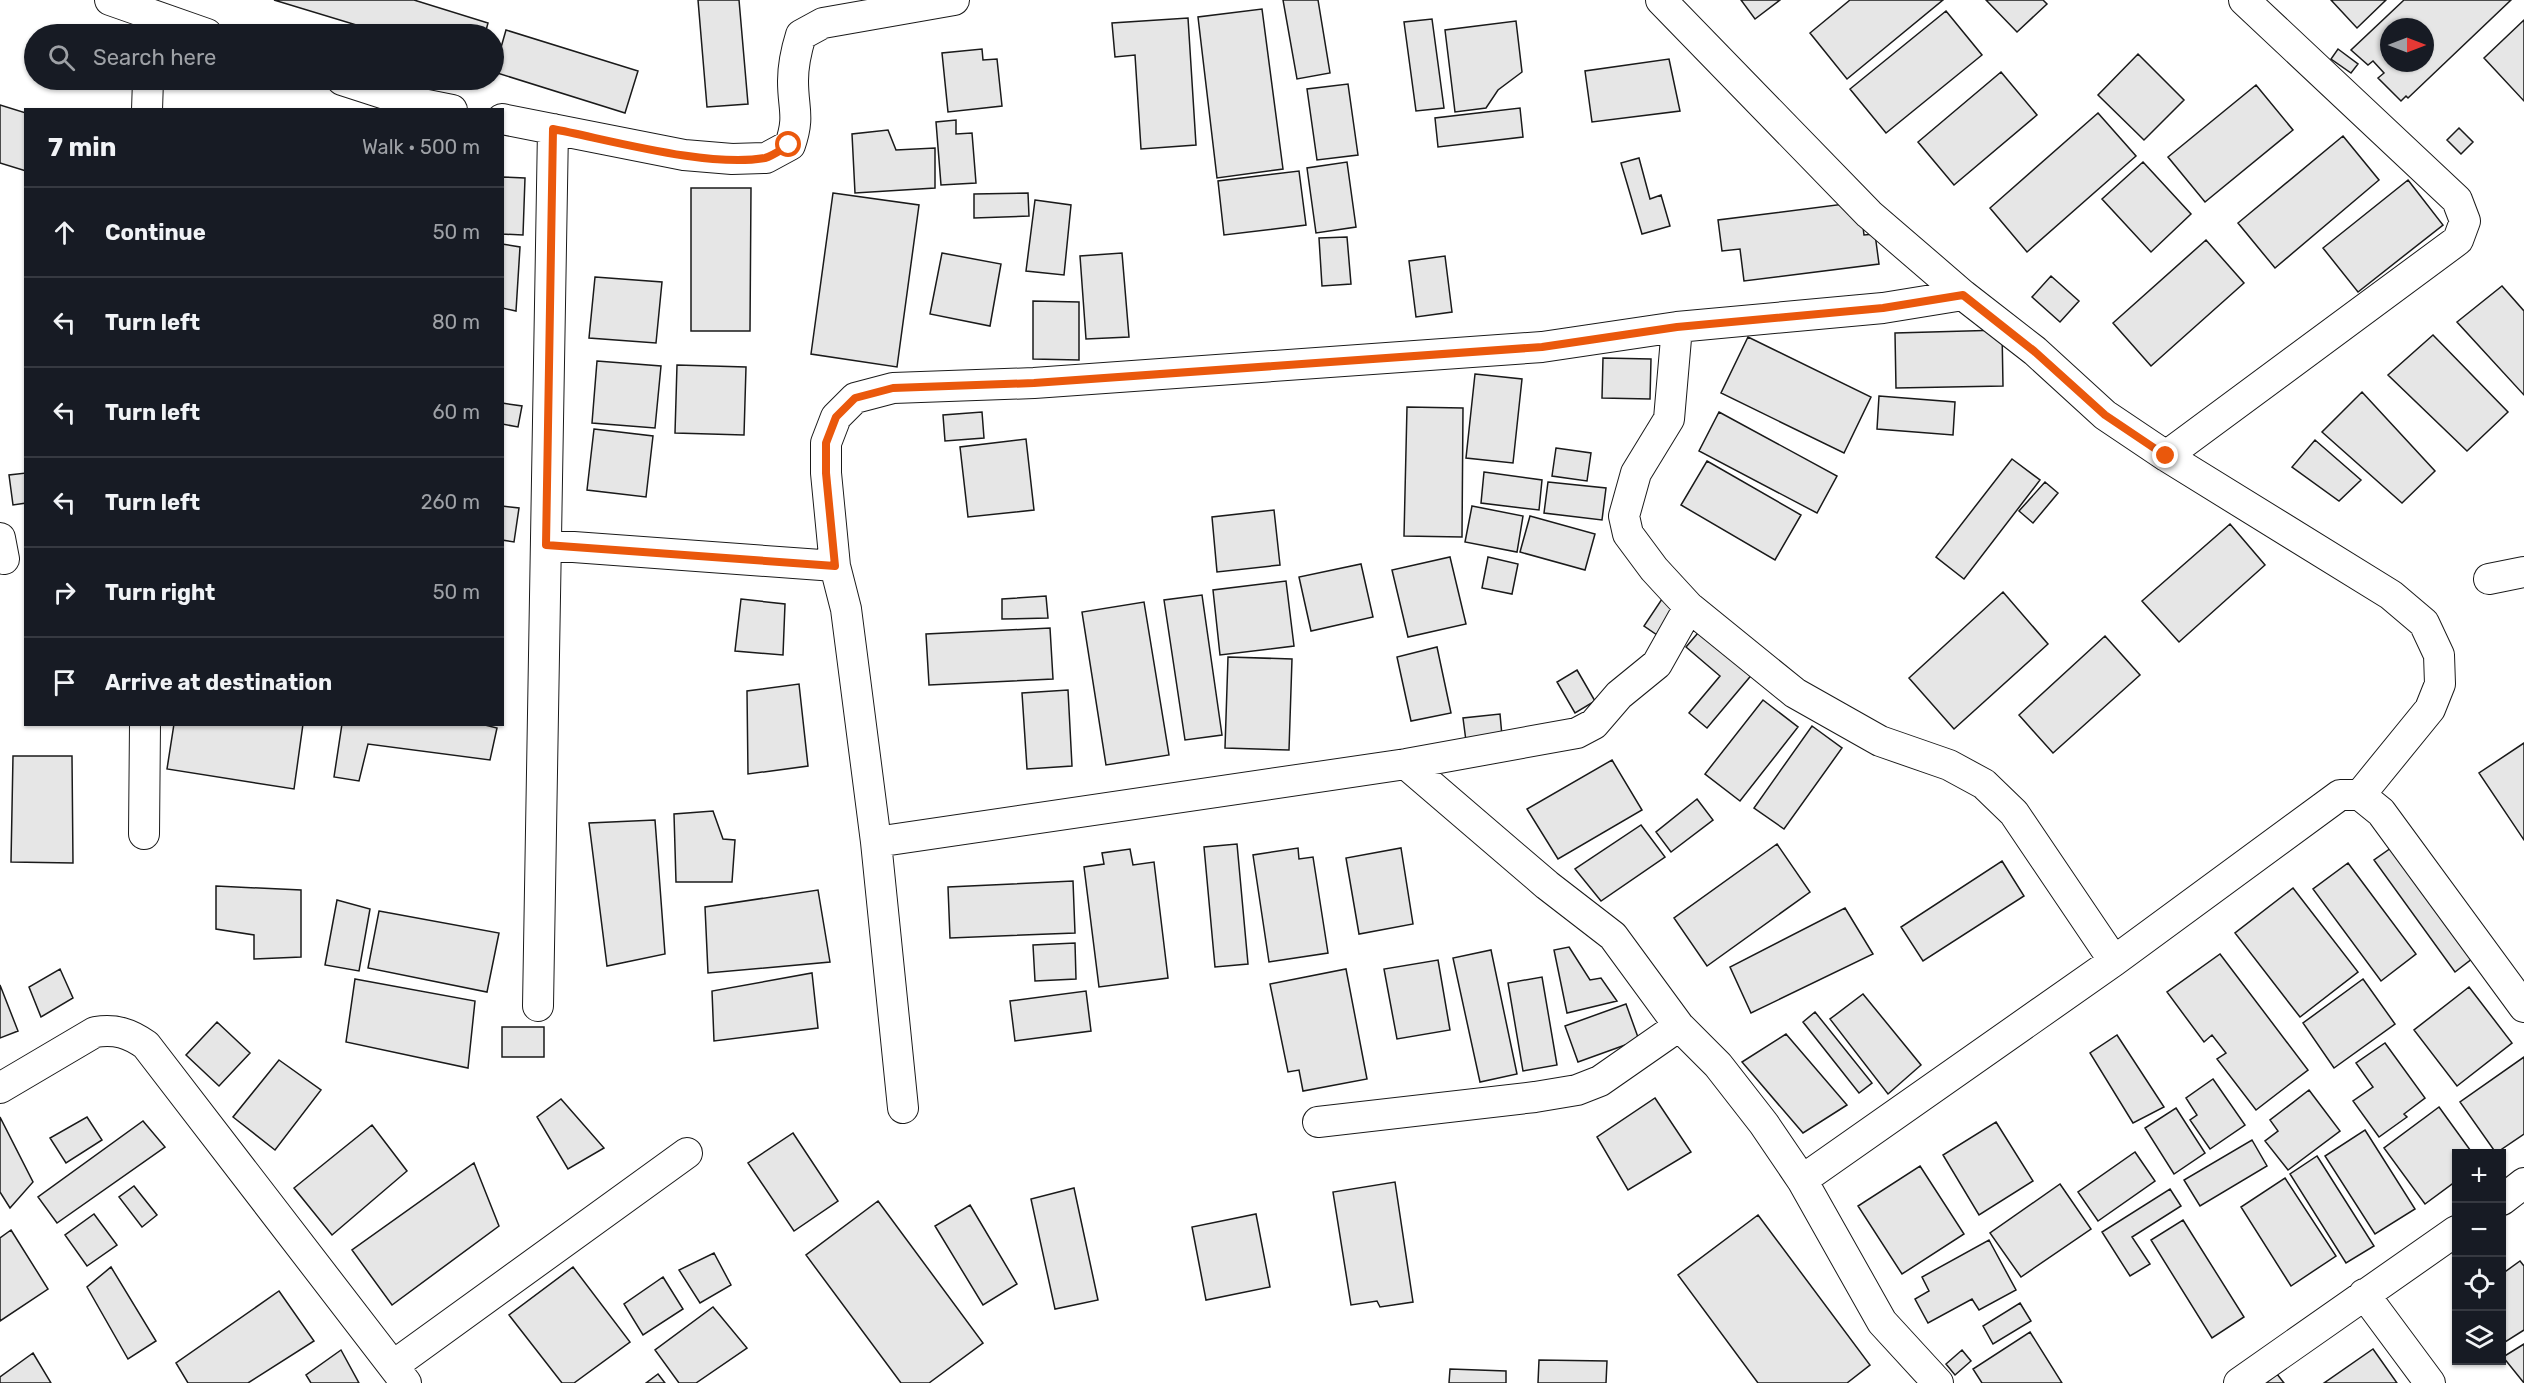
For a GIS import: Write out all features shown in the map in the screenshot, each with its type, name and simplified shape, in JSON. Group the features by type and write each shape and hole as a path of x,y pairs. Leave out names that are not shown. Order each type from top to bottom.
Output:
{"street":[{"path":"110,0 146,24"},
{"path":"504,119 684,155 732,159 766,158 789,145 797,124 793,82 795,55 801,35 823,23 954,0"},
{"path":"1661,0 1869,214 1963,295 2034,351 2105,415 2166,456 2391,595 2424,623 2439,655 2440,684 2430,709 2360,795"},
{"path":"2166,456 2458,240 2465,221 2457,200 2244,0"},
{"path":"147,108 148,90"},
{"path":"373,90 407,101 442,108"},
{"path":"538,1006 553,129"},
{"path":"903,1108 876,842 846,609 835,566 826,473 826,443 836,417 855,398 893,388 1034,383 1542,347 1677,327 1883,308 1963,295"},
{"path":"1677,327 1669,419 1636,473 1624,516 1628,534 1647,560 1689,607 1795,693 1880,741 1949,765 1984,784 2014,813 2114,961"},
{"path":"546,545 835,566"},
{"path":"2489,579 2524,572"},
{"path":"876,842 1406,764 1577,733 1594,724 1619,695 1657,664 1689,607"},
{"path":"144,834 145,726"},
{"path":"1406,764 1547,885 1613,936 1679,1026 1718,1065 1764,1124 1802,1180 1882,1322 1938,1383"},
{"path":"1802,1180 2114,961 2340,795 2360,795 2381,812 2524,1007"},
{"path":"1318,1122 1535,1097 1577,1089 1600,1081 1679,1026"},
{"path":"0,1088 95,1032 112,1029 131,1035 146,1045 400,1374 687,1154"},
{"path":"2506,1197 2524,1183"},
{"path":"2239,1383 2452,1234"},
{"path":"2364,1294 2430,1383"}],"building":[{"path":"274,0 414,0 488,23 488,24 353,24"},
{"path":"698,0 739,0 748,104 707,107"},
{"path":"1283,0 1318,0 1330,73 1297,79"},
{"path":"1741,0 1780,0 1755,19"},
{"path":"1850,0 1943,0 1847,79 1810,33"},
{"path":"1986,0 2043,0 2047,4 2017,32"},
{"path":"2331,0 2386,0 2357,28"},
{"path":"2404,0 2511,0 2408,98 2406,96 2401,101 2378,78 2384,73 2434,72 2434,18 2385,18"},
{"path":"1262,9 1283,169 1217,178 1198,17"},
{"path":"1946,11 1982,55 1886,133 1850,89"},
{"path":"1188,18 1196,145 1141,149 1135,55 1115,57 1112,23"},
{"path":"1432,19 1444,108 1416,111 1404,22"},
{"path":"2524,20 2524,101 2484,58"},
{"path":"1516,21 1522,72 1498,90 1486,108 1455,112 1445,30"},
{"path":"2380,23 2380,69 2373,61 2368,65 2351,50"},
{"path":"506,30 638,71 625,113 504,75"},
{"path":"982,49 983,60 997,59 1002,106 948,112 942,53"},
{"path":"2338,49 2358,64 2351,73 2331,59"},
{"path":"2138,54 2184,100 2144,140 2098,95"},
{"path":"1669,59 1680,111 1592,122 1585,71"},
{"path":"2001,72 2037,115 1954,185 1918,142"},
{"path":"1348,84 1358,155 1317,160 1307,89"},
{"path":"2256,85 2293,130 2205,202 2168,157"},
{"path":"0,105 24,112 24,170 0,163"},
{"path":"1520,108 1523,137 1438,147 1435,118"},
{"path":"2098,113 2136,156 2027,252 1990,208"},
{"path":"956,120 956,134 972,133 976,183 941,185 936,122"},
{"path":"2459,128 2473,142 2461,154 2447,140"},
{"path":"888,130 896,150 935,148 935,188 855,193 852,134"},
{"path":"2343,136 2379,180 2275,268 2238,223"},
{"path":"1639,158 1650,199 1661,195 1670,226 1642,234 1621,163"},
{"path":"1347,162 1356,227 1316,233 1307,168"},
{"path":"2143,162 2191,214 2151,252 2102,199"},
{"path":"1299,171 1306,225 1224,235 1218,181"},
{"path":"504,177 525,178 523,235 504,234"},
{"path":"2408,180 2443,225 2358,292 2323,248"},
{"path":"691,188 751,188 750,331 691,331"},
{"path":"833,193 919,205 897,367 811,354"},
{"path":"1028,193 1029,216 974,218 974,194"},
{"path":"1035,200 1071,205 1064,275 1026,271"},
{"path":"1860,202 1864,235 1875,234 1879,264 1744,281 1740,249 1722,251 1718,220"},
{"path":"1347,237 1351,284 1322,286 1319,238"},
{"path":"2206,240 2244,283 2151,366 2113,323"},
{"path":"504,244 520,247 516,311 504,308"},
{"path":"942,253 1001,264 990,326 930,314"},
{"path":"1122,253 1129,337 1086,339 1080,256"},
{"path":"1445,256 1452,312 1416,317 1409,261"},
{"path":"2051,276 2079,301 2060,322 2032,297"},
{"path":"595,277 662,282 656,343 589,338"},
{"path":"2502,286 2524,311 2524,395 2457,322"},
{"path":"1033,301 1079,302 1079,360 1033,359"},
{"path":"2002,330 2003,386 1896,388 1895,333"},
{"path":"2433,335 2508,412 2467,451 2388,375"},
{"path":"1748,337 1871,397 1844,453 1721,393"},
{"path":"1603,358 1651,359 1650,399 1602,398"},
{"path":"597,361 661,366 655,428 592,423"},
{"path":"677,365 746,367 744,435 675,433"},
{"path":"1475,374 1522,379 1513,463 1466,458"},
{"path":"2362,392 2435,471 2402,503 2322,432"},
{"path":"1879,396 1955,402 1953,435 1877,429"},
{"path":"504,403 522,406 518,427 504,424"},
{"path":"1407,407 1463,408 1462,537 1404,536"},
{"path":"982,412 984,438 945,441 943,415"},
{"path":"1719,412 1837,476 1817,513 1699,451"},
{"path":"594,429 653,436 646,497 587,490"},
{"path":"1026,439 1034,510 968,517 960,447"},
{"path":"2315,440 2361,480 2339,501 2292,467"},
{"path":"1556,448 1591,453 1587,481 1552,476"},
{"path":"2012,459 2040,480 1964,579 1936,557"},
{"path":"1707,461 1801,515 1775,560 1681,505"},
{"path":"1484,472 1542,480 1539,510 1481,503"},
{"path":"24,473 24,503 13,505 9,475"},
{"path":"1548,482 1606,488 1602,520 1544,513"},
{"path":"2045,482 2058,493 2033,523 2019,511"},
{"path":"504,506 519,508 514,542 504,540"},
{"path":"1472,506 1523,516 1517,552 1465,542"},
{"path":"1274,510 1280,565 1217,572 1212,517"},
{"path":"1530,516 1595,534 1585,570 1520,552"},
{"path":"2230,524 2265,565 2179,642 2142,601"},
{"path":"1450,557 1466,624 1408,637 1392,570"},
{"path":"1488,557 1518,564 1512,594 1482,588"},
{"path":"1361,564 1373,617 1311,631 1299,577"},
{"path":"1286,581 1294,646 1220,655 1213,590"},
{"path":"2003,592 2048,644 1954,729 1909,678"},
{"path":"1202,595 1222,735 1185,740 1164,600"},
{"path":"1046,596 1048,618 1002,619 1002,599"},
{"path":"1664,596 1683,609 1663,639 1644,626"},
{"path":"741,599 785,604 783,655 735,651"},
{"path":"1144,602 1169,755 1106,765 1082,612"},
{"path":"1703,627 1754,672 1707,728 1689,713 1720,676 1686,647"},
{"path":"1050,628 1053,679 929,685 926,634"},
{"path":"2105,636 2140,675 2053,753 2019,715"},
{"path":"1437,647 1451,713 1411,721 1397,657"},
{"path":"1228,657 1292,659 1289,750 1225,748"},
{"path":"1577,670 1595,701 1575,713 1557,682"},
{"path":"799,684 808,766 748,774 747,691"},
{"path":"1068,690 1072,766 1027,769 1022,693"},
{"path":"1763,700 1798,727 1740,801 1705,774"},
{"path":"1500,714 1502,736 1466,741 1463,718"},
{"path":"174,726 303,726 294,789 167,769"},
{"path":"342,726 489,726 497,728 490,760 368,744 359,781 334,777"},
{"path":"1812,726 1842,748 1784,829 1754,808"},
{"path":"2524,743 2524,840 2479,773"},
{"path":"13,756 72,756 73,863 11,862"},
{"path":"1612,760 1642,810 1558,859 1527,809"},
{"path":"1697,799 1713,820 1671,852 1656,832"},
{"path":"713,811 723,839 735,840 732,882 676,882 674,814"},
{"path":"655,820 665,954 607,966 589,823"},
{"path":"1641,825 1665,857 1601,901 1575,869"},
{"path":"1237,844 1248,964 1215,967 1204,847"},
{"path":"1777,844 1810,892 1707,966 1674,918"},
{"path":"1298,848 1299,859 1313,857 1328,953 1269,962 1253,855"},
{"path":"1401,848 1413,924 1359,934 1346,858"},
{"path":"2391,848 2473,958 2455,972 2374,860"},
{"path":"1130,849 1133,865 1154,862 1168,978 1099,987 1084,867 1104,864 1102,853"},
{"path":"2002,861 2024,896 1923,961 1901,927"},
{"path":"2348,863 2416,954 2381,981 2313,889"},
{"path":"1073,881 1075,933 950,938 948,887"},
{"path":"216,886 301,890 301,957 254,959 254,935 216,929"},
{"path":"2293,888 2358,972 2300,1017 2235,933"},
{"path":"818,890 830,962 708,973 705,907"},
{"path":"337,900 370,909 359,971 325,965"},
{"path":"1845,908 1873,954 1751,1013 1730,967"},
{"path":"379,911 499,933 487,992 368,968"},
{"path":"1075,943 1076,979 1035,981 1033,945"},
{"path":"1569,947 1590,980 1601,978 1617,1001 1567,1013 1554,950"},
{"path":"1491,950 1517,1074 1480,1082 1453,958"},
{"path":"2220,954 2308,1070 2256,1110 2217,1059 2226,1053 2212,1035 2204,1042 2167,992"},
{"path":"1438,960 1450,1030 1397,1039 1384,969"},
{"path":"60,969 73,998 41,1017 29,987"},
{"path":"1346,969 1367,1079 1303,1091 1299,1070 1288,1072 1270,984"},
{"path":"812,973 818,1028 714,1041 712,991"},
{"path":"1542,977 1557,1065 1523,1071 1508,983"},
{"path":"355,979 475,1001 468,1068 346,1042"},
{"path":"2363,979 2395,1024 2334,1068 2303,1023"},
{"path":"0,985 18,1031 0,1038"},
{"path":"2469,987 2512,1043 2457,1086 2414,1030"},
{"path":"1086,991 1091,1031 1015,1041 1010,1001"},
{"path":"1863,994 1921,1065 1888,1094 1830,1019"},
{"path":"1626,1004 1639,1040 1578,1062 1565,1026"},
{"path":"1815,1012 1872,1083 1859,1093 1803,1022"},
{"path":"217,1022 250,1053 219,1086 186,1055"},
{"path":"502,1027 544,1027 544,1057 502,1057"},
{"path":"1786,1034 1847,1105 1803,1133 1742,1062"},
{"path":"2117,1035 2164,1107 2133,1123 2090,1053"},
{"path":"2385,1043 2425,1098 2404,1114 2407,1117 2379,1137 2353,1101 2373,1087 2356,1063"},
{"path":"2524,1057 2524,1134 2502,1149 2493,1149 2460,1102"},
{"path":"279,1060 321,1090 275,1150 233,1117"},
{"path":"2213,1079 2245,1125 2210,1149 2190,1120 2197,1115 2186,1098"},
{"path":"2309,1090 2340,1131 2288,1170 2265,1141 2278,1131 2270,1120"},
{"path":"1655,1098 1691,1152 1628,1190 1597,1137"},
{"path":"561,1099 604,1148 568,1169 537,1117"},
{"path":"2439,1107 2469,1149 2452,1149 2452,1184 2425,1204 2384,1148"},
{"path":"2176,1108 2205,1153 2174,1174 2145,1128"},
{"path":"0,1117 33,1182 10,1208 0,1192"},
{"path":"87,1117 102,1140 66,1163 50,1138"},
{"path":"143,1121 165,1147 57,1223 38,1197"},
{"path":"1996,1122 2033,1181 1979,1215 1943,1155"},
{"path":"372,1125 407,1171 332,1235 294,1188"},
{"path":"2365,1130 2415,1209 2375,1234 2325,1156"},
{"path":"793,1133 838,1201 794,1231 748,1163"},
{"path":"2252,1140 2267,1166 2200,1206 2184,1180"},
{"path":"2135,1152 2155,1181 2098,1221 2078,1192"},
{"path":"2317,1156 2374,1246 2346,1263 2290,1174"},
{"path":"474,1163 499,1226 392,1305 352,1250"},
{"path":"1920,1166 1964,1234 1902,1274 1858,1206"},
{"path":"2285,1178 2336,1256 2291,1286 2241,1207"},
{"path":"1395,1182 1413,1302 1380,1307 1377,1301 1351,1305 1333,1192"},
{"path":"2060,1184 2091,1229 2021,1277 1990,1233"},
{"path":"134,1186 157,1215 142,1227 119,1197"},
{"path":"1074,1188 1098,1300 1055,1309 1031,1199"},
{"path":"2170,1189 2181,1206 2132,1237 2150,1264 2130,1276 2102,1232"},
{"path":"878,1201 983,1343 929,1383 901,1383 806,1255"},
{"path":"970,1205 1017,1284 983,1305 935,1226"},
{"path":"94,1214 117,1245 87,1266 65,1235"},
{"path":"1256,1214 1270,1287 1206,1300 1192,1227"},
{"path":"1758,1215 1870,1365 1847,1383 1758,1383 1678,1275"},
{"path":"2183,1220 2244,1317 2212,1338 2151,1240"},
{"path":"11,1230 48,1289 0,1321 0,1238"},
{"path":"1989,1240 2016,1290 1979,1310 1972,1299 1928,1323 1915,1299 1929,1291 1922,1277"},
{"path":"714,1253 731,1285 700,1303 679,1270"},
{"path":"2520,1261 2524,1266 2524,1330 2506,1341 2506,1311 2506,1271"},
{"path":"111,1267 156,1341 128,1359 87,1287"},
{"path":"573,1267 630,1342 574,1383 562,1383 509,1315"},
{"path":"663,1277 683,1309 643,1335 624,1304"},
{"path":"279,1291 314,1341 248,1383 188,1383 176,1363"},
{"path":"2020,1303 2031,1321 1993,1344 1983,1326"},
{"path":"713,1307 747,1348 696,1383 679,1383 655,1350"},
{"path":"2030,1332 2062,1383 1982,1383 1973,1369"},
{"path":"2524,1344 2524,1383 2506,1361 2506,1355"},
{"path":"2373,1349 2397,1383 2324,1383"},
{"path":"341,1350 359,1383 311,1383 306,1375"},
{"path":"1962,1350 1971,1361 1955,1375 1946,1364"},
{"path":"33,1353 51,1383 0,1383 0,1377"},
{"path":"1539,1360 1607,1361 1606,1383 1538,1383"},
{"path":"1450,1369 1506,1371 1506,1383 1449,1383"},
{"path":"658,1374 665,1383 646,1383"},
{"path":"2277,1374 2284,1383 2266,1383"}],"route":[{"path":"789,145 766,158 732,159 684,155 553,129 546,545 835,566 826,473 826,443 836,417 855,398 893,388 1034,383 1413,358 1542,347 1677,327 1883,308 1963,295 2034,351 2105,415 2166,456"}]}
